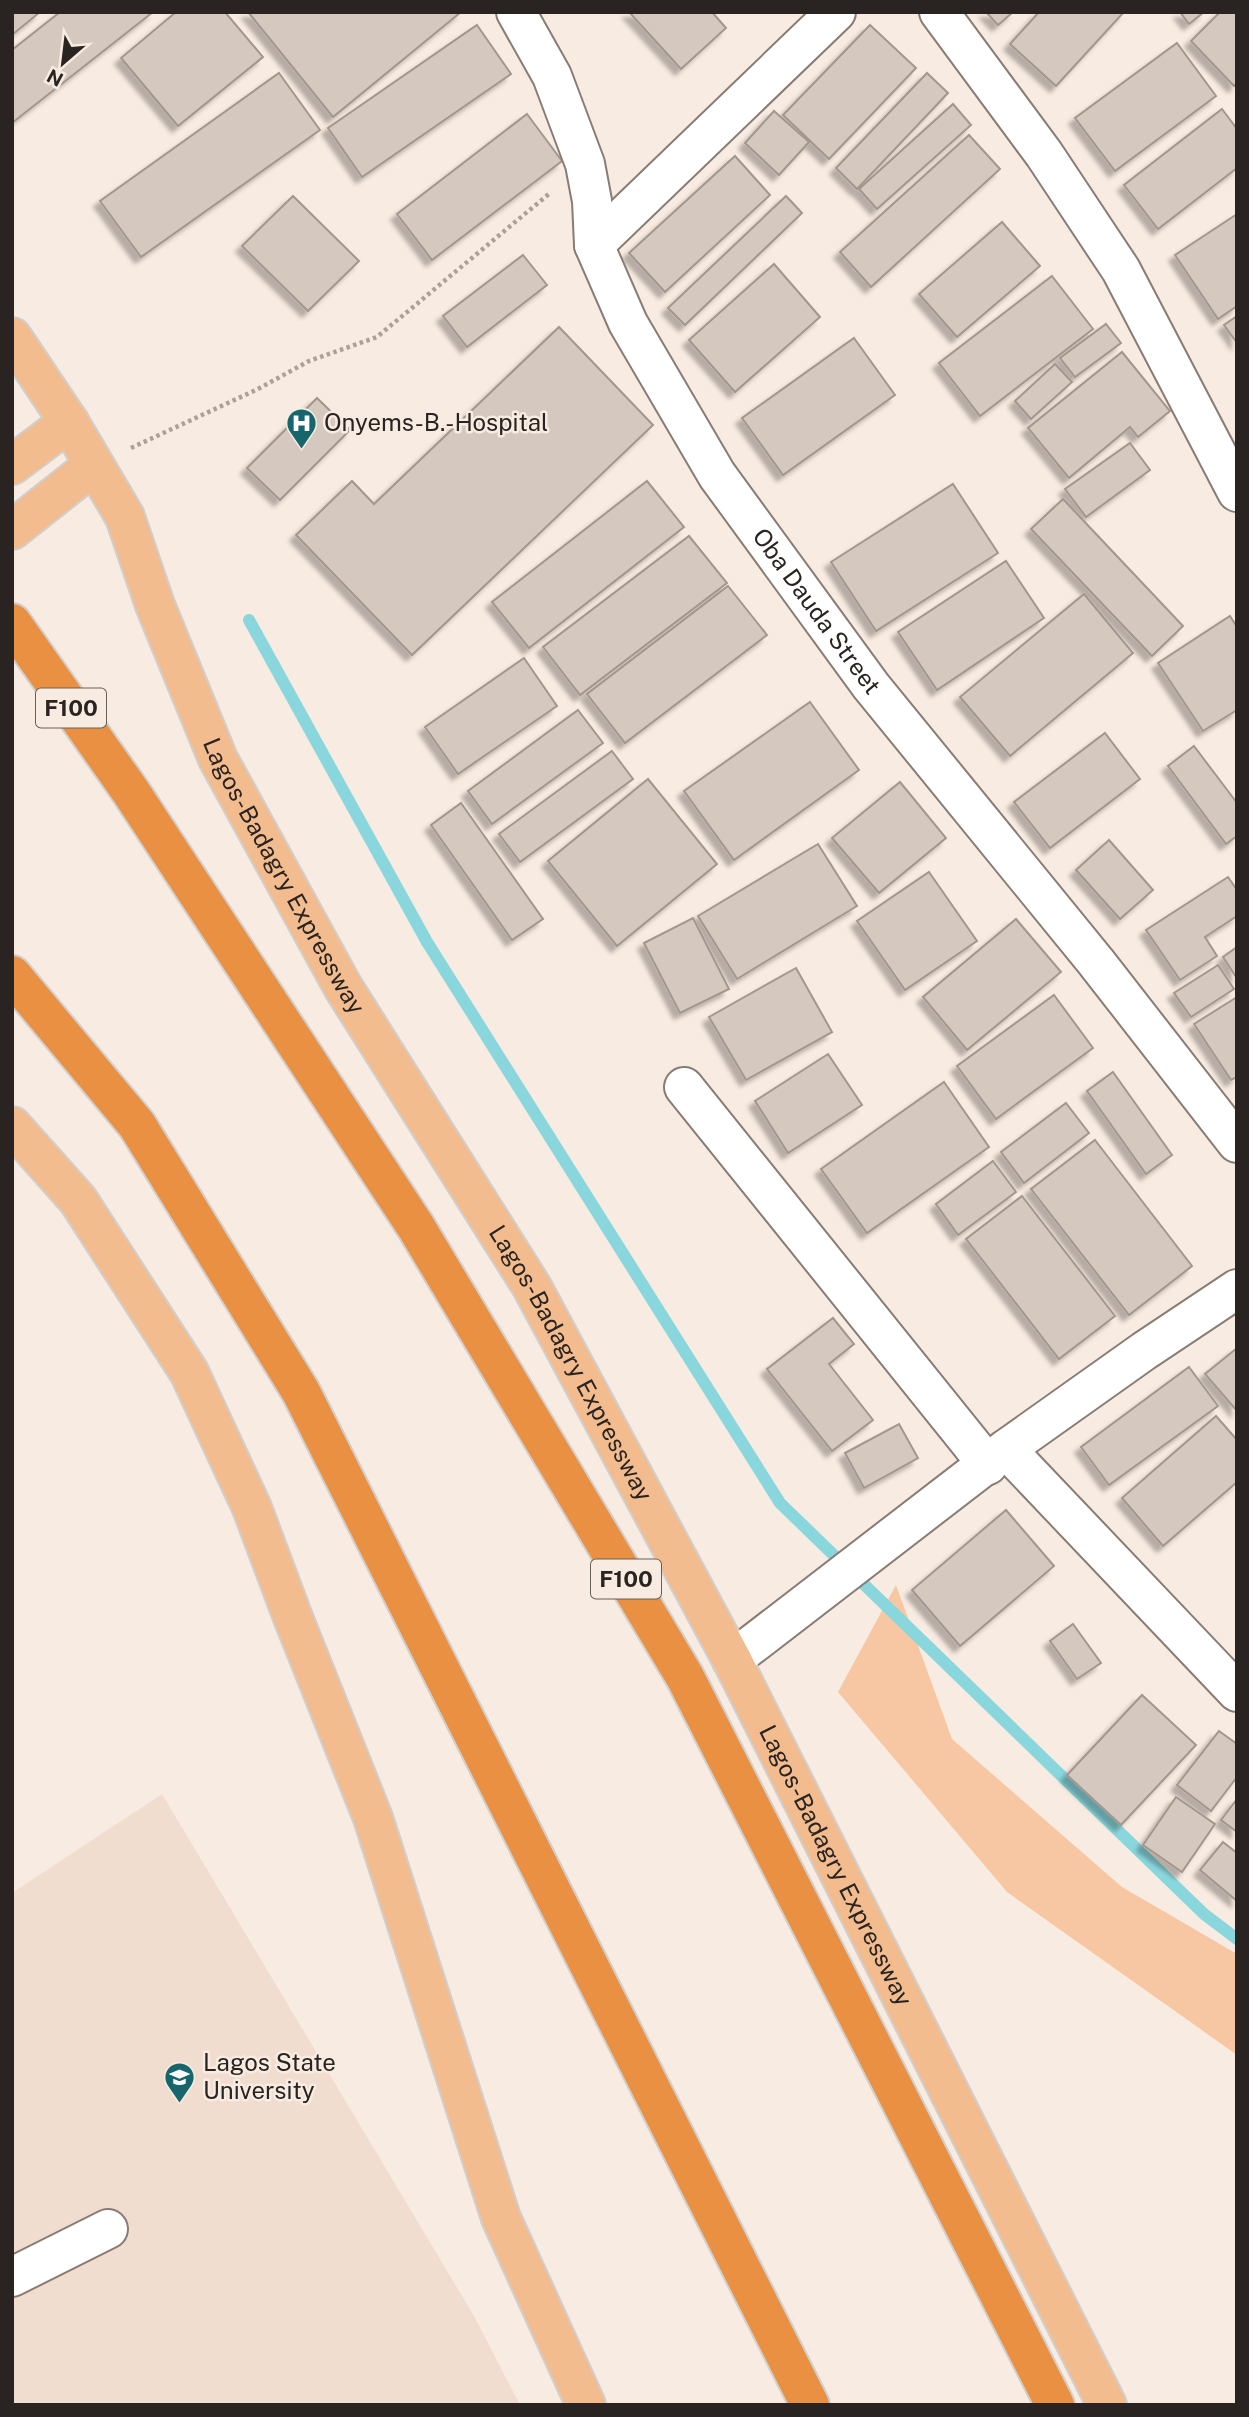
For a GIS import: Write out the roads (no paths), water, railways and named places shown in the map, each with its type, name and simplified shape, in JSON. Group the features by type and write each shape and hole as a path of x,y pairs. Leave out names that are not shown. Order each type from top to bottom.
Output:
{"highway":[{"name":"Lagos-Badagry Expressway","path":"12,623 131,792 416,1227 685,1677 1055,2405"},
{"path":"12,975 137,1125 301,1392 810,2405"}],"main road":[{"name":"Lagos-Badagry Expressway","path":"12,337 69,422 125,517 155,605 218,759 343,987 531,1287 732,1660 1107,2405"},
{"path":"12,465 69,422"},
{"path":"12,530 94,465"},
{"path":"12,1126 78,1200 189,1372 252,1508 373,1818 501,2218 586,2405"}],"street":[{"name":"Oba Dauda Street","path":"516,12 552,76 585,164 592,201 594,246 628,323 717,475 871,686 1096,962 1237,1143"},
{"path":"594,246 836,12"},
{"path":"939,12 1044,154 1121,270 1237,492"},
{"path":"684,1087 997,1457 1237,1692"},
{"path":"732,1660 997,1457 1144,1351 1237,1289"},
{"path":"12,2277 108,2229"}],"waterway":[{"path":"249,620 427,942 780,1503 1204,1914 1237,1939"}],"place":[{"name":"Onyems-B.-Hospital","path":"301,450"},
{"name":"Lagos State University","path":"180,2104"}]}
